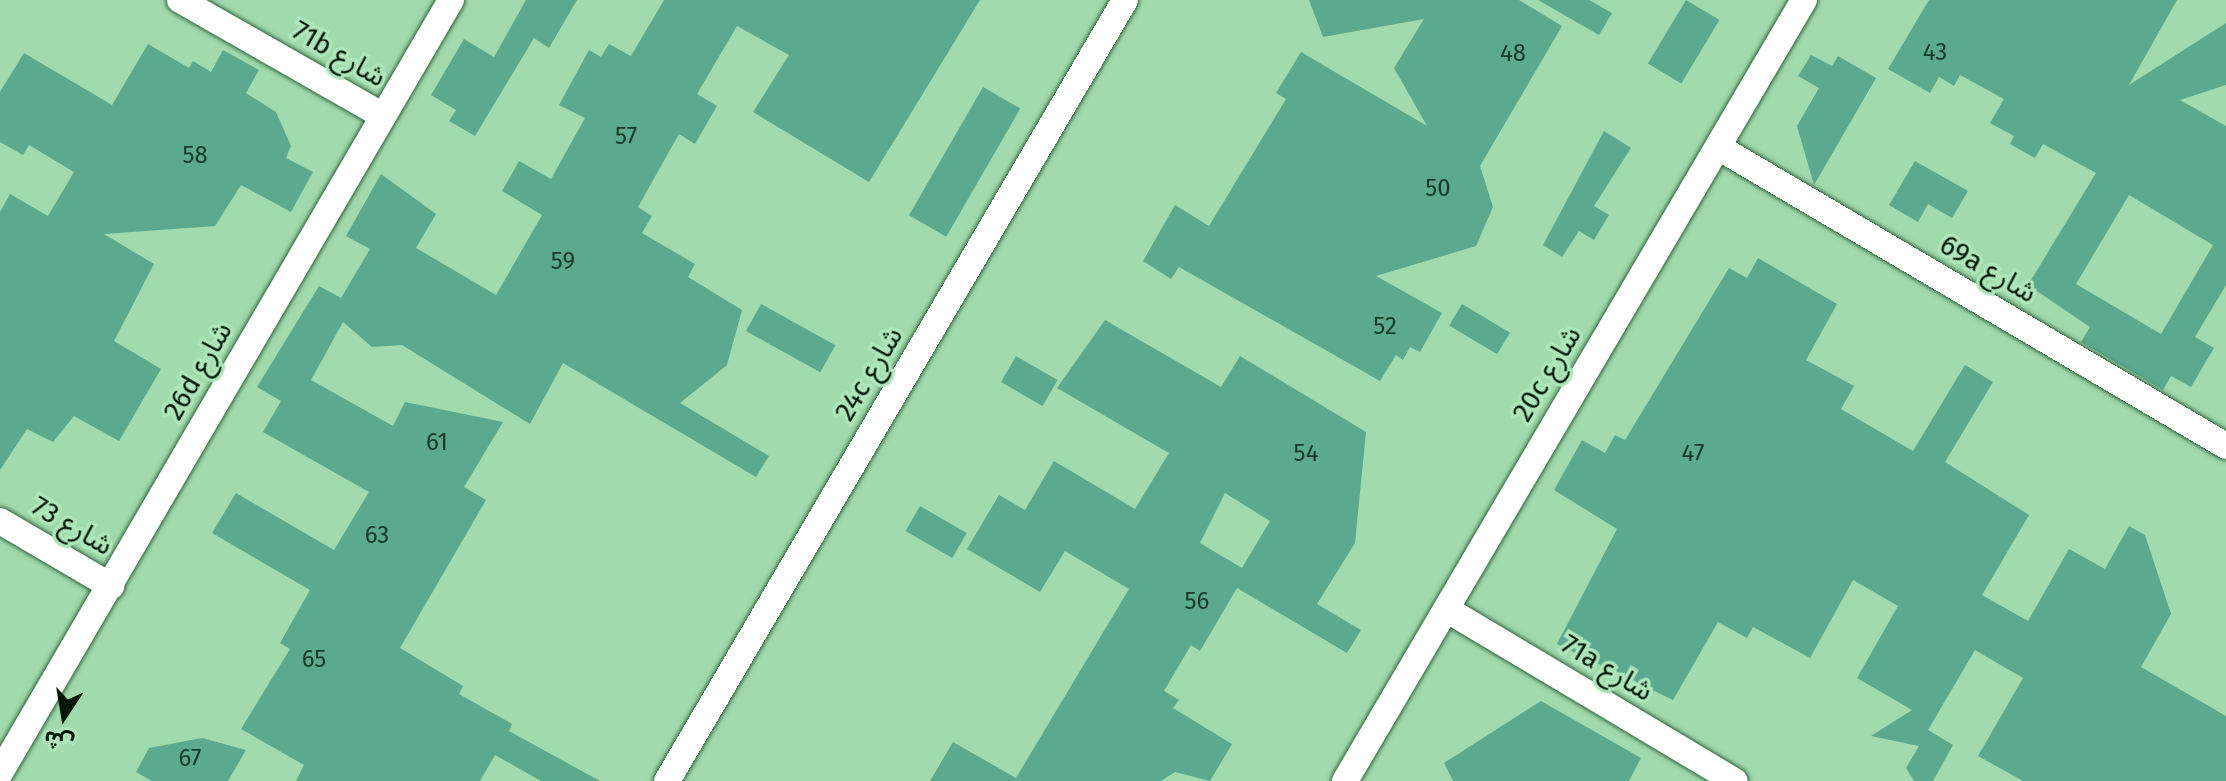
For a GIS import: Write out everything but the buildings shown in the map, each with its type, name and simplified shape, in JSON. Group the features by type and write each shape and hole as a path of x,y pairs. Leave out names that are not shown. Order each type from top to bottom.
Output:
{"street":[{"name":"71b شارع","path":"180,0 383,116"},
{"name":"26d شارع","path":"0,773 451,0"},
{"name":"24c شارع","path":"667,781 1125,0"},
{"name":"20c شارع","path":"1345,781 1804,0"},
{"name":"69a شارع","path":"1718,147 2226,446"},
{"name":"شارع 73","path":"0,521 111,586"},
{"name":"71a شارع","path":"1446,609 1735,781"}]}
